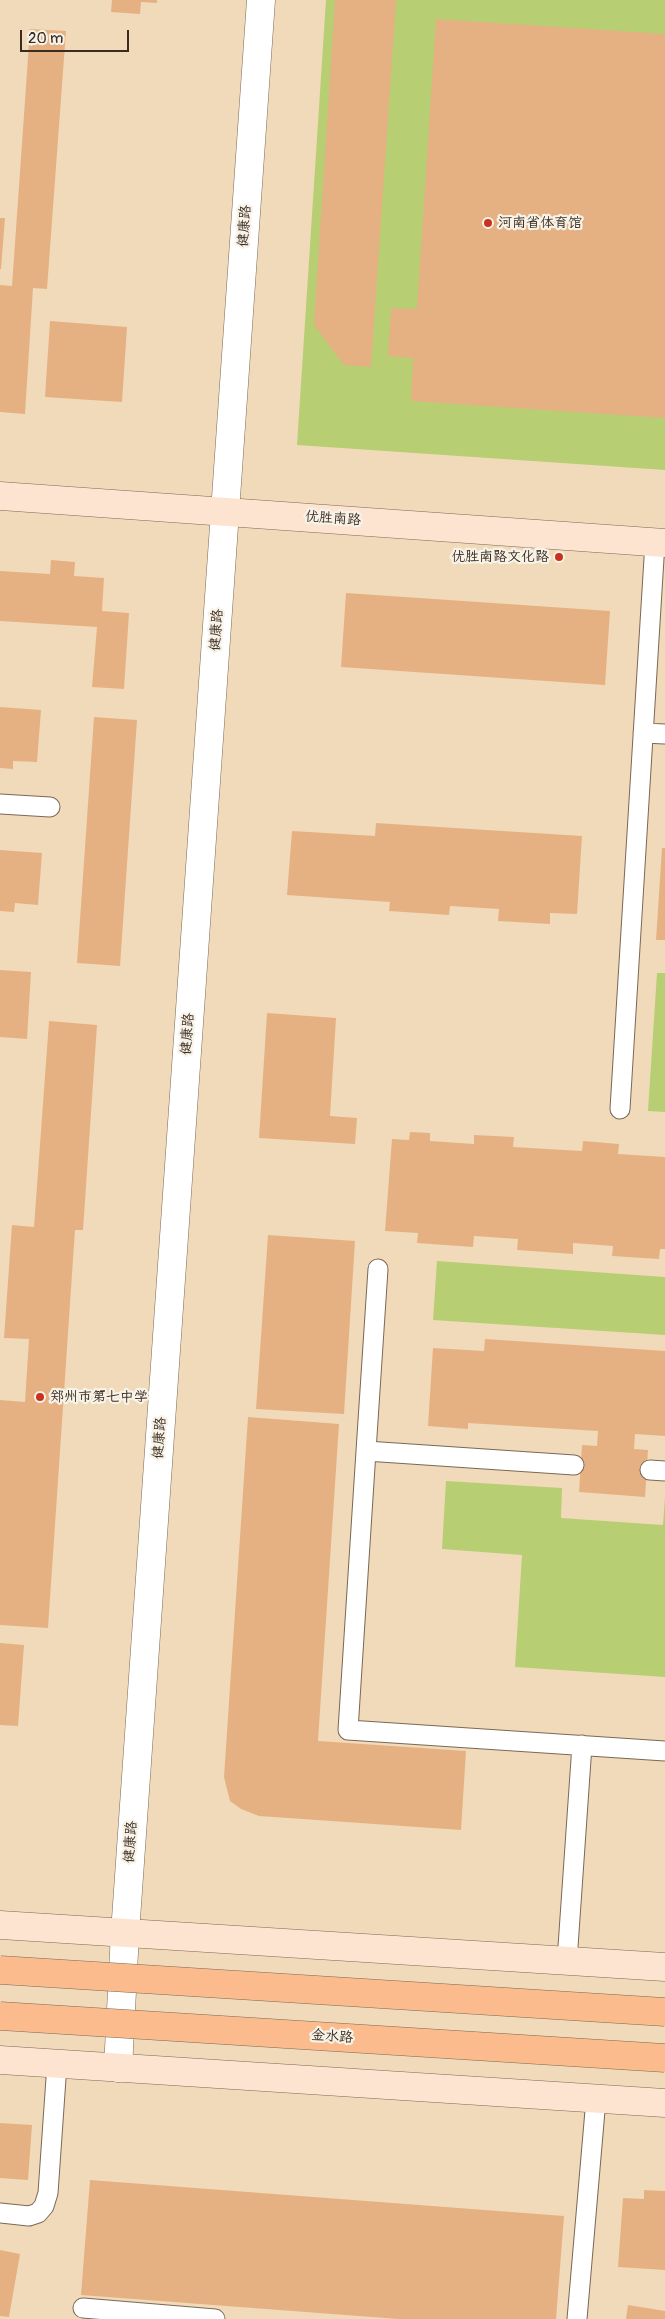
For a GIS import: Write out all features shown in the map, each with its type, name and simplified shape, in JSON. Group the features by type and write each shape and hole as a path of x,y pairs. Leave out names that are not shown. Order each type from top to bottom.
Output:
{"main road":[{"path":"0,1970 665,2012"},
{"name":"金水路","path":"0,2016 665,2058"}],"street":[{"name":"健康路","path":"118,2068 125,1933 261,0"},
{"name":"优胜南路","path":"0,496 660,543"},
{"path":"0,1925 665,1967"},
{"path":"0,2060 665,2103"}],"lane":[{"path":"620,1109 643,733 660,543"},
{"path":"643,733 665,734"},
{"path":"0,804 50,807"},
{"path":"378,1269 348,1730 665,1751"},
{"path":"366,1451 574,1465"},
{"path":"568,1961 582,1745"},
{"path":"0,2213 29,2216 38,2213 44,2206 48,2193 57,2064"},
{"path":"577,2319 596,2099"},
{"path":"83,2308 215,2319"}],"green space":[{"name":"河南省体育馆","path":"326,0 665,0 665,470 297,445"},
{"path":"657,973 665,973 665,1112 648,1111"},
{"path":"437,1261 665,1277 665,1335 433,1320"},
{"path":"446,1481 562,1488 561,1518 663,1525 665,1497 665,1677 515,1667 522,1555 442,1549"}],"building":[{"path":"112,0 157,0 157,3 141,2 140,14 111,12"},
{"path":"335,0 396,0 371,367 344,365 314,325"},
{"path":"436,19 665,34 665,418 411,401 413,358 388,356 391,308 417,309"},
{"path":"30,29 66,31 47,289 33,288 25,414 0,412 0,285 12,286"},
{"path":"0,218 5,218 1,269 0,269"},
{"path":"50,321 127,327 122,402 45,397"},
{"path":"51,560 75,562 74,576 104,578 102,611 129,613 124,689 92,687 97,627 0,621 0,571 50,574"},
{"path":"346,593 610,611 605,685 341,667"},
{"path":"0,707 41,710 37,762 13,761 13,769 0,768"},
{"path":"94,717 137,720 120,966 77,963"},
{"path":"376,823 582,836 577,914 550,913 550,924 498,921 499,909 450,906 449,915 389,911 390,902 287,895 292,831 375,836"},
{"path":"662,848 665,848 665,940 656,940"},
{"path":"0,850 42,853 38,905 15,903 14,912 0,911"},
{"path":"0,970 31,972 27,1039 0,1037"},
{"path":"267,1013 336,1018 330,1116 357,1118 355,1144 259,1138"},
{"path":"49,1021 97,1025 83,1230 75,1230 48,1628 0,1625 0,1400 25,1402 29,1339 4,1338 12,1225 34,1227"},
{"path":"410,1132 430,1133 430,1141 474,1144 474,1135 514,1137 513,1147 582,1151 583,1141 619,1144 618,1154 665,1157 665,1249 660,1249 659,1259 612,1256 613,1246 573,1243 573,1254 517,1250 518,1239 474,1236 473,1247 417,1243 418,1233 385,1231 392,1139 409,1140"},
{"path":"268,1235 355,1241 344,1414 256,1409"},
{"path":"485,1339 665,1351 665,1436 635,1434 634,1449 648,1450 645,1497 579,1492 582,1445 597,1446 598,1431 468,1423 468,1429 428,1426 433,1348 484,1351"},
{"path":"248,1417 339,1424 318,1741 466,1751 461,1830 259,1816 241,1809 230,1801 224,1777"},
{"path":"0,1643 24,1645 18,1726 0,1725"},
{"path":"0,2123 32,2125 28,2180 0,2178"},
{"path":"90,2180 564,2216 556,2319 398,2319 81,2295"},
{"path":"644,2190 665,2191 665,2270 618,2267 623,2198 644,2199"},
{"path":"0,2250 20,2254 9,2317 0,2316"},
{"path":"628,2305 665,2311 665,2319 626,2319"}],"place":[{"name":"河南省体育馆","path":"488,223"},
{"name":"优胜南路文化路","path":"559,557"},
{"name":"郑州市第七中学","path":"40,1397"}]}
